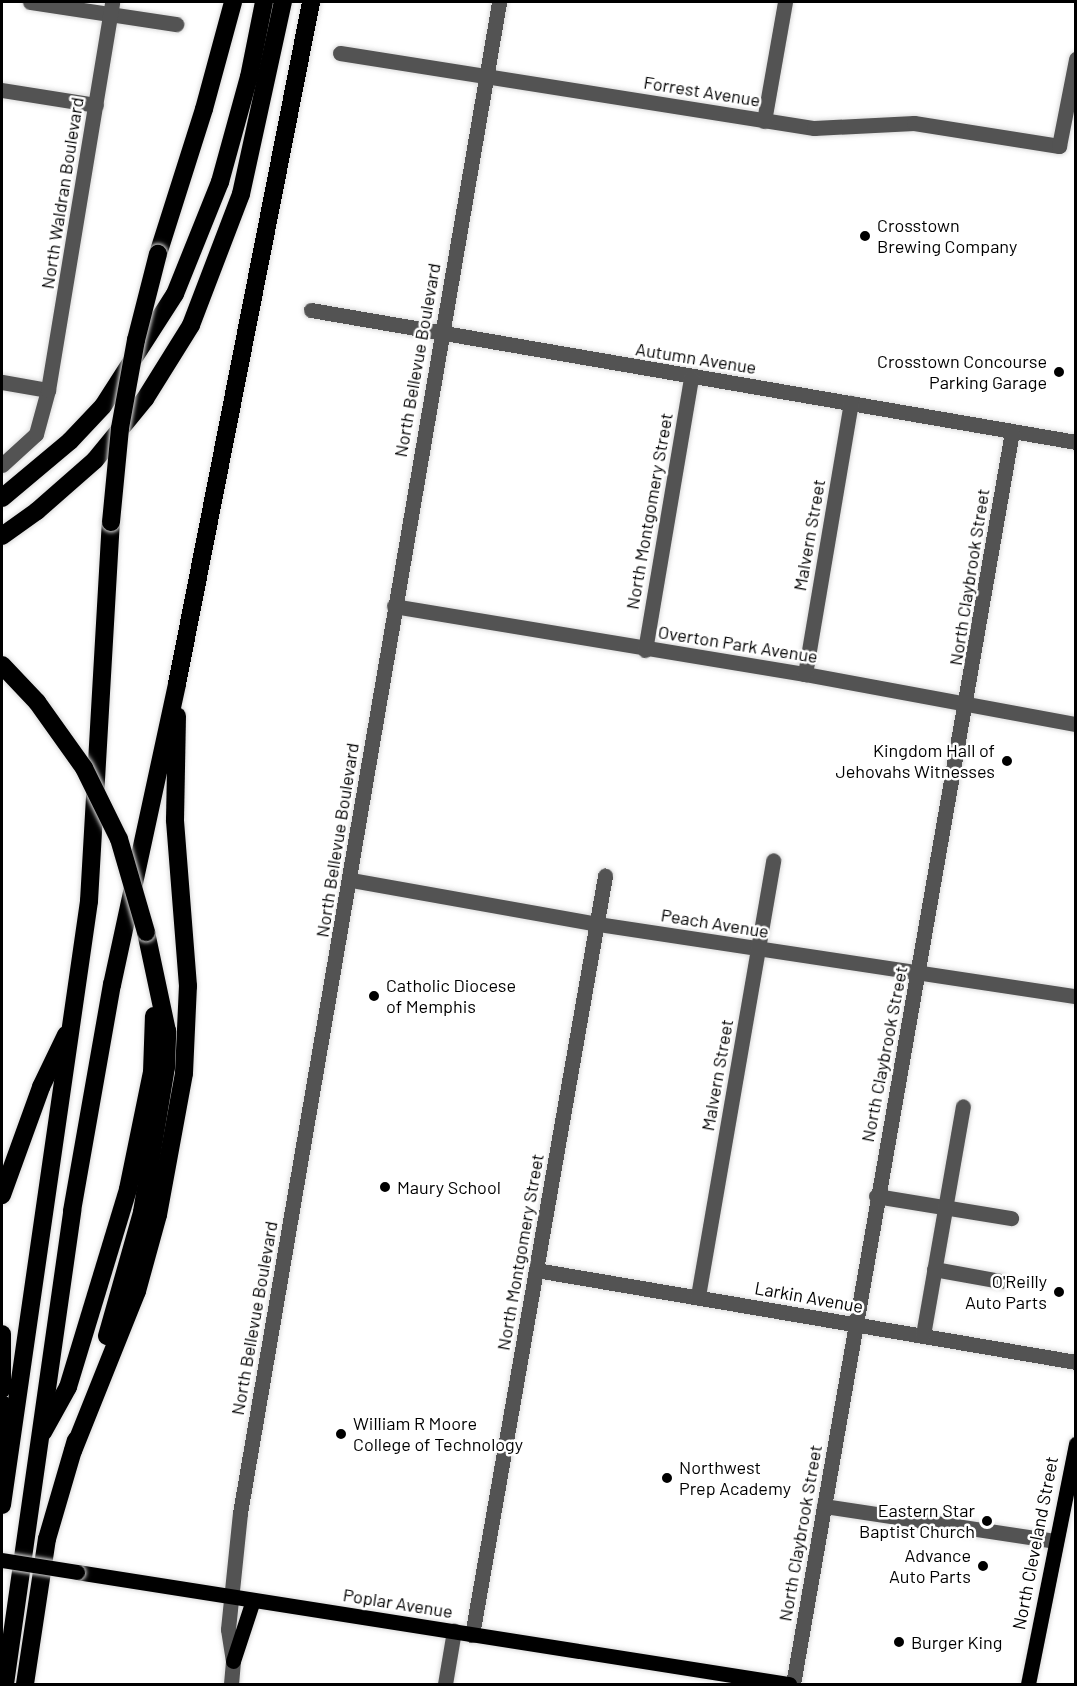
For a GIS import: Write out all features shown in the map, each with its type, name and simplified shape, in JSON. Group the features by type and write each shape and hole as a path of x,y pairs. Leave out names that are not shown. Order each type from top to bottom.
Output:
{"highway":[{"path":"2,1505 89,901 111,522 120,428 136,340 158,254 204,109 232,2"},
{"path":"2,498 62,449 103,406 175,294 220,182 249,78 264,2"},
{"path":"2,536 52,499 95,460 145,399 191,325 241,194 283,2"},
{"path":"5,1684 72,1210 112,985 177,684 311,2"},
{"path":"2,665 61,732 89,777 119,839 146,932 161,1031 162,1103 142,1212 49,1530 25,1684"},
{"path":"73,1451 137,1291 158,1215 184,1072 188,986 175,820 177,684"},
{"path":"2,1196 41,1087 73,1020"},
{"path":"38,1442 68,1387 128,1189 161,1031"},
{"path":"2,1334 2,1389"},
{"path":"2,1404 7,1472"}],"main road":[{"name":"North Cleveland Street","path":"1028,1684 1054,1541 1076,1444"},
{"name":"Poplar Avenue","path":"2,1560 454,1632 742,1681 791,1684"},
{"path":"233,1660 253,1600"}],"street":[{"path":"30,2 111,8 176,24"},
{"name":"North Bellevue Boulevard","path":"231,1684 233,1660 228,1629 240,1513 351,880 394,606 499,2"},
{"path":"764,121 785,2"},
{"name":"North Waldran Boulevard","path":"48,390 111,8"},
{"name":"Forrest Avenue","path":"340,52 814,128 914,123 1059,146 1076,58"},
{"path":"2,90 96,105"},
{"name":"Autumn Avenue","path":"311,310 691,378 1076,442"},
{"name":"North Montgomery Street","path":"645,650 691,378"},
{"path":"2,382 48,390 36,434 2,465"},
{"name":"Malvern Street","path":"805,674 851,403"},
{"name":"North Claybrook Street","path":"791,1684 825,1506 876,1196 920,972 968,703 1012,432"},
{"name":"Overton Park Avenue","path":"394,606 645,650 805,674 1076,724"},
{"name":"Malvern Street","path":"698,1296 773,860"},
{"name":"North Montgomery Street","path":"472,1635 605,876"},
{"name":"Peach Avenue","path":"351,880 598,924 1076,996"},
{"path":"923,1335 963,1106"},
{"path":"876,1196 1011,1218"},
{"path":"934,1269 1001,1281"},
{"name":"Larkin Avenue","path":"536,1270 1076,1362"},
{"path":"825,1506 1054,1541"},
{"path":"445,1684 454,1632"}],"place":[{"name":"Crosstown Brewing Company","path":"865,236"},
{"name":"Crosstown Concourse Parking Garage","path":"1059,372"},
{"name":"Kingdom Hall of Jehovahs Witnesses","path":"1007,761"},
{"name":"Catholic Diocese of Memphis","path":"374,996"},
{"name":"Maury School","path":"385,1187"},
{"name":"O'Reilly Auto Parts","path":"1059,1292"},
{"name":"William R Moore College of Technology","path":"341,1434"},
{"name":"Northwest Prep Academy","path":"667,1478"},
{"name":"Eastern Star Baptist Church","path":"987,1521"},
{"name":"Advance Auto Parts","path":"983,1566"},
{"name":"Burger King","path":"899,1642"}]}
